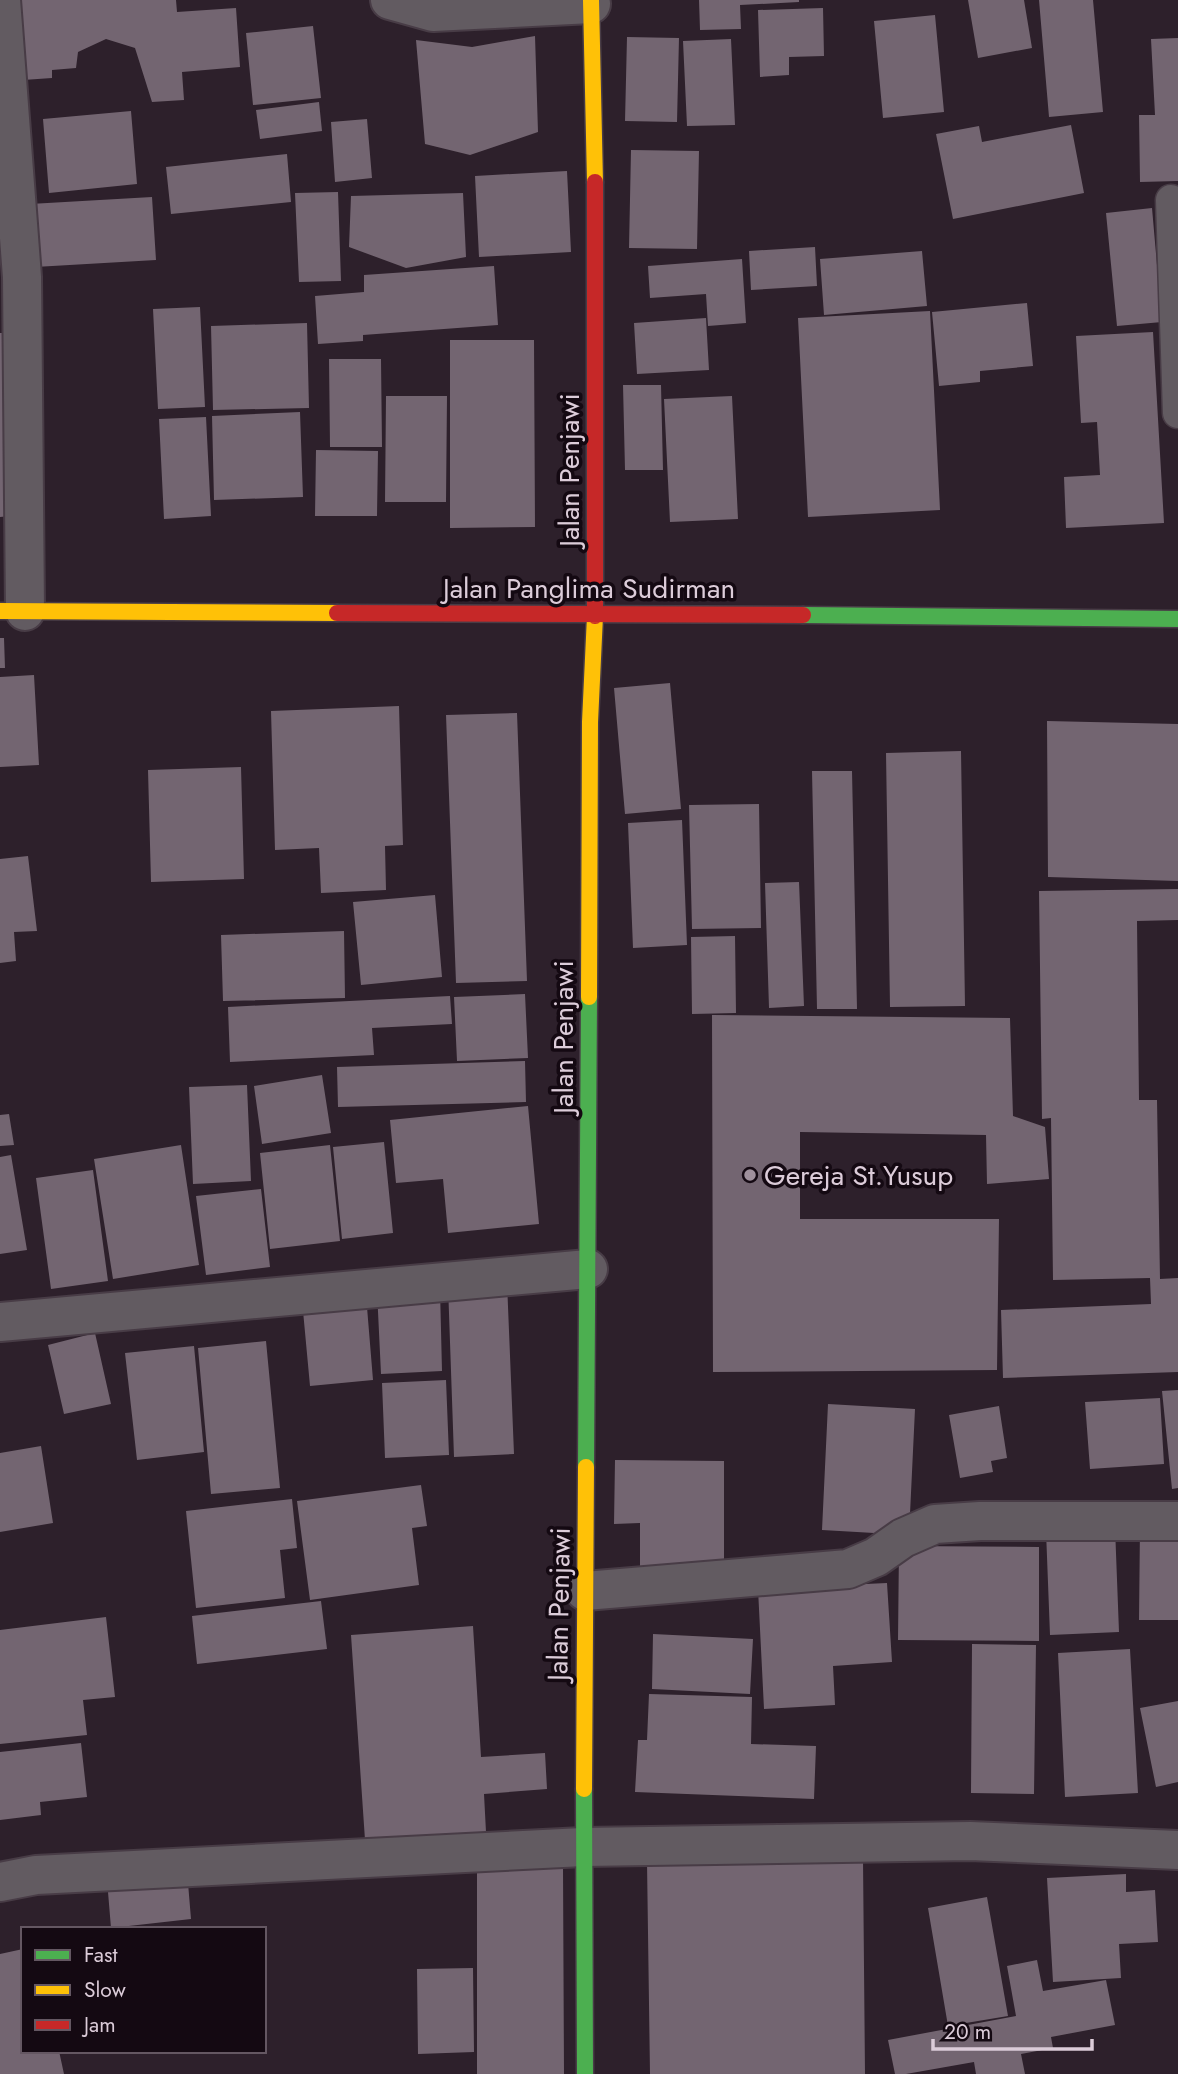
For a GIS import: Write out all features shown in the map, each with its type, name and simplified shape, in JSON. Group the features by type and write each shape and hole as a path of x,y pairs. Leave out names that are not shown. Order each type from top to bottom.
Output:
{"street":[{"path":"1,0 22,277 12,611"},
{"path":"390,0 433,12 592,2"},
{"name":"Jalan Penjawi","path":"586,2074 583,1847 590,722 595,615 595,150 592,2"},
{"name":"Jalan Panglima Sudirman","path":"12,611 1178,619"},
{"path":"0,1322 588,1269"},
{"path":"585,1591 848,1570 876,1557 903,1538 935,1524 979,1521 1178,1521"},
{"path":"0,1882 36,1875 583,1847 970,1841 1178,1850"}],"lane":[{"path":"1171,200 1178,413"}],"building":[{"path":"4,0 176,0 177,12 236,8 240,67 182,72 184,100 152,102 135,48 106,39 78,52 76,68 52,70 52,78 9,81"},
{"path":"699,0 799,2 740,5 741,29 700,30"},
{"path":"968,0 1024,0 1032,48 978,58"},
{"path":"1039,0 1093,0 1103,112 1049,117"},
{"path":"823,8 824,56 789,57 789,75 760,77 758,10"},
{"path":"935,15 944,112 883,118 874,21"},
{"path":"313,26 321,98 253,105 246,33"},
{"path":"535,36 538,132 470,155 425,144 416,40 472,47"},
{"path":"627,37 679,38 677,122 625,121"},
{"path":"1178,38 1178,181 1140,182 1139,115 1155,115 1151,39"},
{"path":"731,39 735,125 687,126 683,41"},
{"path":"319,102 322,131 260,139 256,110"},
{"path":"131,111 137,184 49,193 43,119"},
{"path":"367,119 372,178 335,182 331,122"},
{"path":"1071,125 1084,193 953,219 936,134 979,126 982,142"},
{"path":"631,150 699,151 697,249 629,248"},
{"path":"287,154 291,202 171,214 166,167"},
{"path":"567,171 571,252 479,257 475,176"},
{"path":"338,192 341,281 299,282 295,193"},
{"path":"463,193 466,257 406,268 349,247 351,196"},
{"path":"152,197 156,260 35,267 30,204"},
{"path":"1152,208 1162,322 1117,326 1106,213"},
{"path":"815,247 817,286 751,290 749,251"},
{"path":"922,251 927,306 824,315 820,259"},
{"path":"742,259 746,323 708,326 706,294 650,298 648,266"},
{"path":"494,266 498,325 363,335 363,341 318,344 315,296 364,292 364,275"},
{"path":"1027,303 1033,366 980,371 980,382 939,386 932,312"},
{"path":"200,307 205,407 158,409 153,309"},
{"path":"930,311 940,510 808,517 798,318"},
{"path":"706,318 709,370 637,374 634,323"},
{"path":"307,323 309,408 213,410 211,326"},
{"path":"1153,332 1164,523 1066,528 1064,477 1100,475 1097,422 1081,423 1076,336"},
{"path":"0,333 10,516 0,517"},
{"path":"450,340 534,340 535,527 450,528"},
{"path":"329,359 381,359 382,447 330,447"},
{"path":"623,385 661,385 663,470 625,470"},
{"path":"386,396 447,396 446,502 385,502"},
{"path":"732,396 738,519 670,522 664,399"},
{"path":"300,412 303,497 214,500 212,416"},
{"path":"206,417 211,516 164,519 159,419"},
{"path":"316,450 378,451 377,516 315,516"},
{"path":"0,638 4,638 5,668 0,668"},
{"path":"34,675 39,765 0,767 0,677"},
{"path":"670,683 681,809 625,814 614,688"},
{"path":"399,706 403,845 385,846 386,890 321,893 319,848 275,850 271,711"},
{"path":"517,713 527,981 456,983 446,715"},
{"path":"1047,721 1178,724 1178,881 1048,877"},
{"path":"961,751 965,1006 890,1007 886,753"},
{"path":"241,767 244,879 151,882 148,770"},
{"path":"812,771 852,771 857,1009 817,1009"},
{"path":"759,804 761,928 692,929 689,805"},
{"path":"682,820 687,945 633,948 628,823"},
{"path":"28,856 37,931 14,932 16,961 0,963 0,859"},
{"path":"799,882 804,1006 769,1008 765,883"},
{"path":"1178,889 1178,920 1137,921 1139,1100 1157,1100 1160,1279 1178,1278 1178,1372 1003,1378 1001,1310 1151,1304 1150,1278 1053,1280 1051,1118 1042,1119 1039,891"},
{"path":"435,895 442,977 361,985 353,902"},
{"path":"344,931 345,998 223,1001 221,935"},
{"path":"735,936 736,1013 692,1014 691,937"},
{"path":"525,994 528,1058 457,1061 454,997"},
{"path":"450,996 452,1024 372,1028 374,1055 230,1062 228,1007"},
{"path":"712,1015 1010,1018 1013,1116 1045,1127 1049,1179 987,1184 986,1135 800,1132 800,1219 999,1219 997,1370 713,1372"},
{"path":"525,1061 526,1102 338,1107 337,1067"},
{"path":"322,1075 331,1133 262,1144 254,1086"},
{"path":"247,1085 251,1181 193,1184 189,1087"},
{"path":"528,1106 539,1224 448,1233 443,1179 396,1183 390,1120"},
{"path":"9,1114 14,1145 0,1146 0,1115"},
{"path":"384,1142 393,1233 342,1239 333,1147"},
{"path":"181,1145 199,1265 113,1279 94,1159"},
{"path":"330,1145 340,1241 270,1249 260,1153"},
{"path":"11,1155 27,1250 0,1254 0,1157"},
{"path":"93,1170 108,1281 51,1289 36,1178"},
{"path":"261,1189 270,1267 206,1275 196,1196"},
{"path":"507,1282 514,1454 454,1457 448,1285"},
{"path":"440,1289 442,1371 381,1374 377,1291"},
{"path":"366,1295 373,1380 310,1386 302,1300"},
{"path":"95,1333 111,1404 64,1414 48,1345"},
{"path":"266,1341 280,1488 211,1494 198,1348"},
{"path":"194,1346 204,1452 137,1460 125,1353"},
{"path":"446,1380 449,1455 385,1458 382,1383"},
{"path":"1178,1390 1178,1488 1172,1489 1162,1391"},
{"path":"1160,1398 1164,1464 1090,1469 1085,1402"},
{"path":"828,1404 915,1409 909,1535 822,1530"},
{"path":"999,1406 1007,1458 991,1461 993,1472 960,1478 949,1415"},
{"path":"41,1446 53,1523 0,1532 0,1453"},
{"path":"615,1460 724,1461 724,1579 640,1579 640,1523 614,1524"},
{"path":"421,1485 427,1526 412,1528 419,1585 310,1600 297,1501"},
{"path":"292,1499 297,1548 280,1550 285,1598 196,1608 186,1511"},
{"path":"1140,1526 1178,1526 1178,1620 1139,1620"},
{"path":"1115,1527 1119,1632 1050,1635 1046,1531"},
{"path":"899,1546 1039,1547 1039,1641 898,1640"},
{"path":"887,1583 892,1662 833,1666 835,1705 764,1709 758,1589"},
{"path":"321,1601 327,1649 197,1664 192,1616"},
{"path":"106,1617 115,1697 83,1700 87,1735 0,1744 0,1630"},
{"path":"473,1626 481,1757 545,1753 547,1789 484,1794 486,1832 365,1840 351,1635"},
{"path":"653,1634 753,1639 750,1694 652,1689"},
{"path":"972,1644 1036,1645 1034,1794 971,1793"},
{"path":"1130,1649 1138,1793 1065,1797 1058,1653"},
{"path":"649,1694 752,1697 751,1744 816,1746 814,1799 635,1792 638,1740 647,1740"},
{"path":"1178,1701 1178,1782 1156,1787 1140,1708"},
{"path":"81,1743 87,1797 40,1802 41,1815 0,1820 0,1752"},
{"path":"863,1859 865,2074 650,2074 647,1862"},
{"path":"563,1866 564,2074 477,2074 477,1867"},
{"path":"1126,1874 1126,1892 1155,1890 1158,1942 1119,1944 1121,1978 1053,1982 1047,1878"},
{"path":"188,1883 191,1919 111,1927 108,1892"},
{"path":"987,1897 1008,2016 948,2026 928,1908"},
{"path":"21,1949 21,2053 59,2053 64,2074 0,2074 0,1954"},
{"path":"1037,1960 1043,1991 1106,1980 1115,2025 1051,2037 1053,2048 1021,2054 1025,2074 976,2074 974,2062 895,2074 888,2040 1016,2016 1007,1966"},
{"path":"473,1968 474,2052 418,2054 417,1969"}],"traffic: fast":[{"path":"803,615 1178,619"},
{"path":"586,1467 589,997"},
{"path":"584,1789 585,2074"}],"traffic: slow":[{"path":"591,0 595,182"},
{"path":"0,611 337,613"},
{"path":"589,997 590,722 595,616"},
{"path":"584,1789 586,1467"}],"traffic: jam":[{"path":"595,182 595,616"},
{"path":"337,613 803,615"}],"place":[{"name":"Gereja St.Yusup","path":"750,1175"}]}
